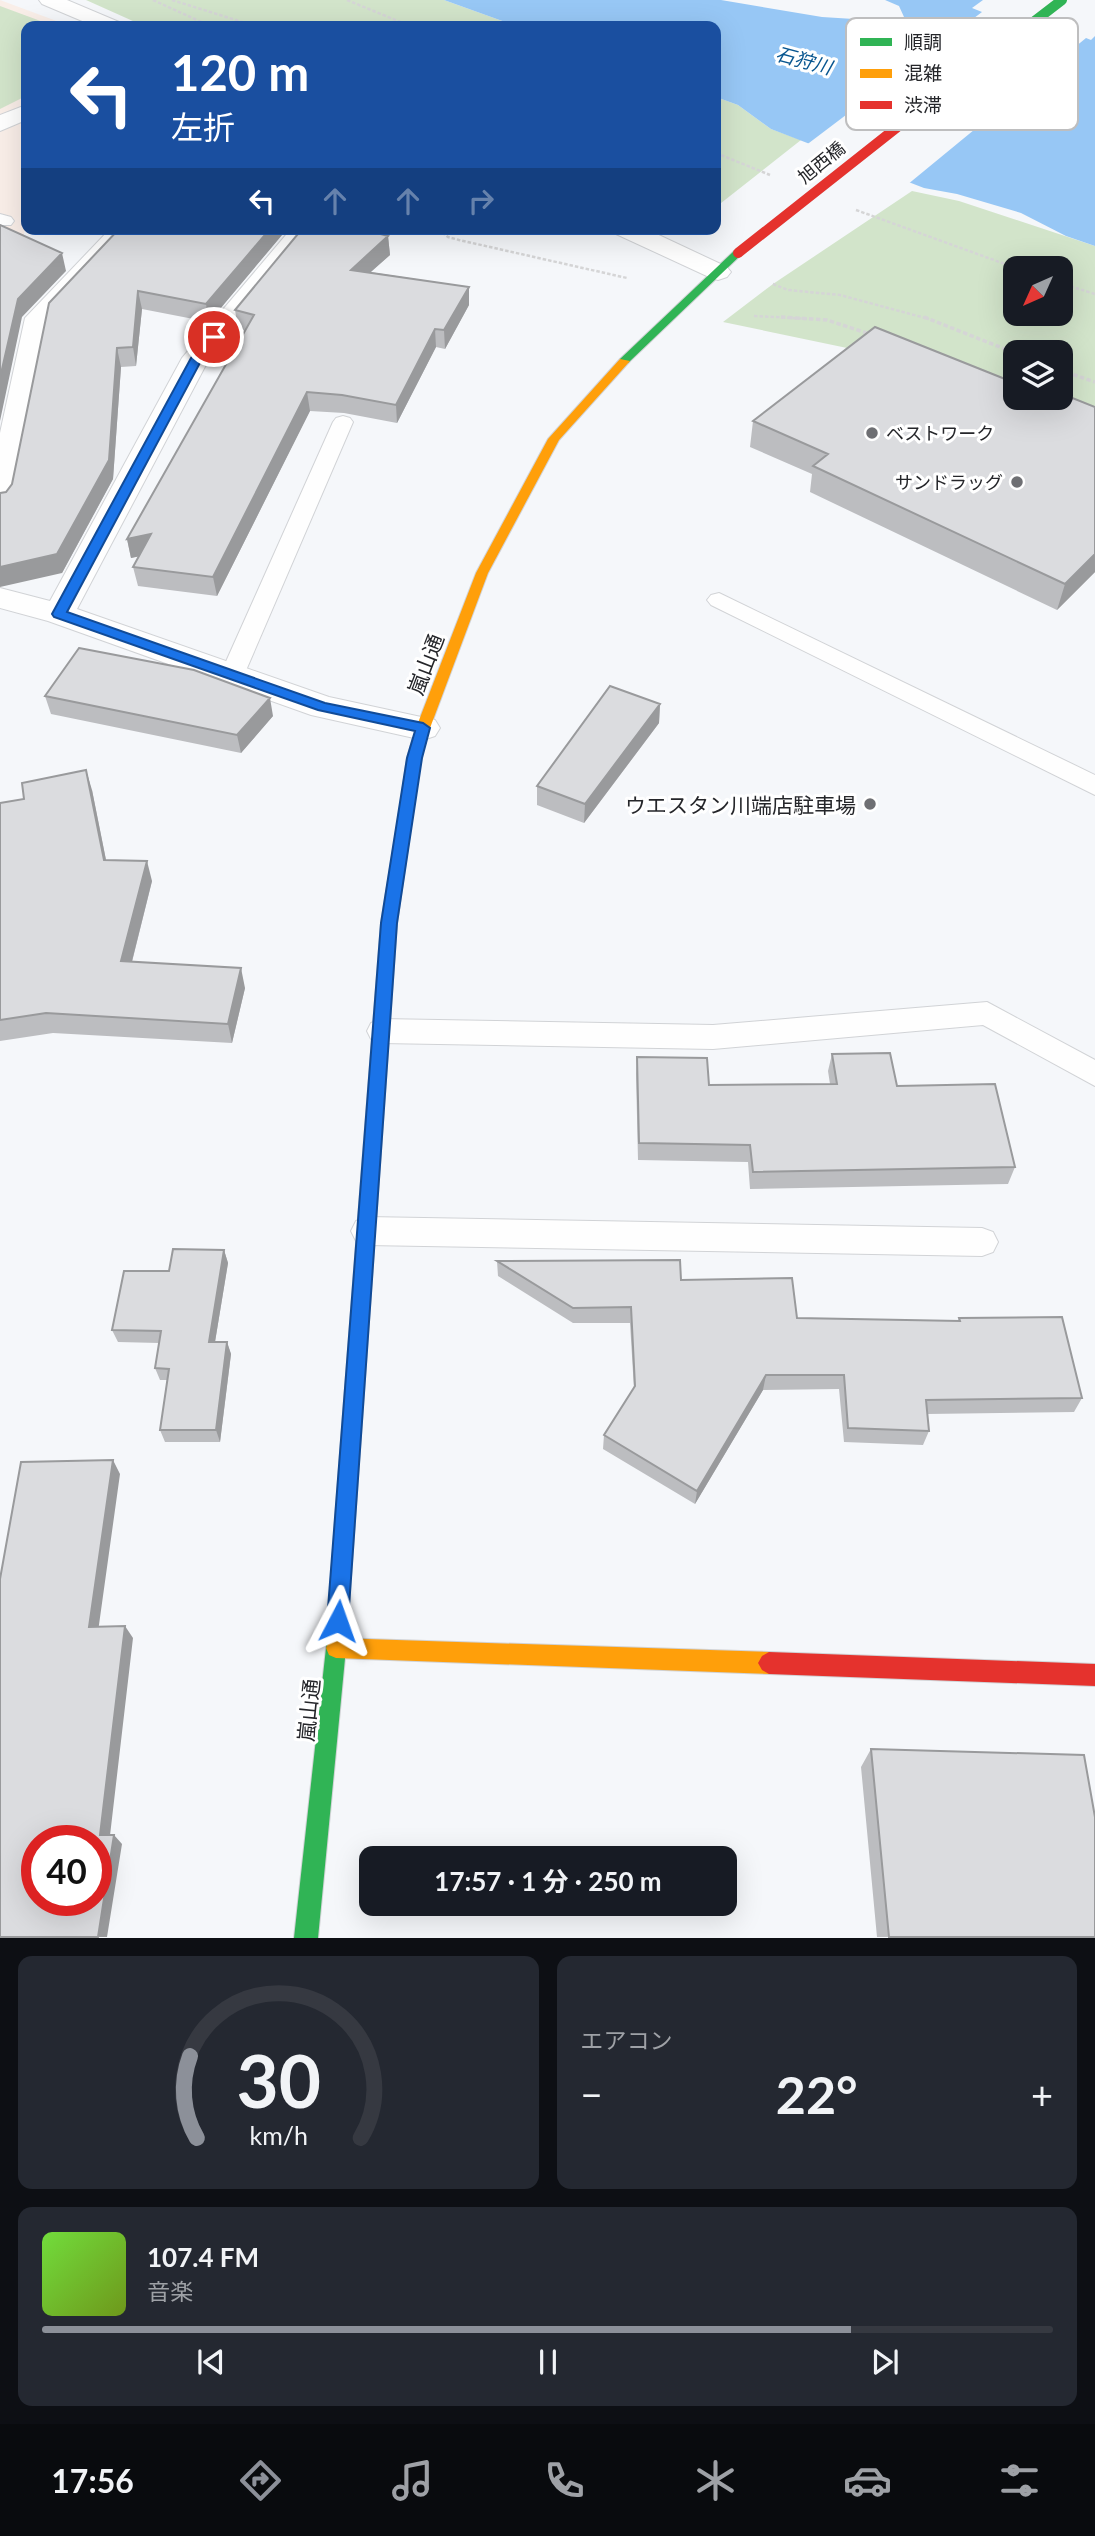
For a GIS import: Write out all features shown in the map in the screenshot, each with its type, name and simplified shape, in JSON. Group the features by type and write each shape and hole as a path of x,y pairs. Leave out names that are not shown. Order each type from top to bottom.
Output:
{"street":[{"path":"49,0 100,21"},
{"name":"旭西橋","path":"1039,18 1062,0"},
{"path":"0,124 21,114"},
{"name":"旭西橋","path":"738,253 893,130"},
{"path":"0,502 38,318 118,235"},
{"path":"59,614 197,358 299,235"},
{"path":"638,235 718,272"},
{"name":"嵐山通","path":"306,1937 336,1648 355,1357 367,1231 389,923 414,758 482,573 554,439 631,353 738,253"},
{"path":"0,598 59,614 323,707 423,728"},
{"path":"336,1648 1095,1675"}],"lane":[{"path":"232,675 343,422"},
{"path":"719,600 1095,786"},
{"path":"381,1031 713,1037 987,1013 1095,1073"},
{"path":"367,1231 982,1242"}],"path":[{"path":"153,0 199,21"},
{"path":"172,0 239,21"},
{"path":"347,0 398,21"},
{"path":"721,155 777,178"},
{"path":"851,208 1003,264"},
{"path":"446,235 626,278"},
{"path":"773,284 788,290 841,295 913,313 1003,348"},
{"path":"1073,287 1095,294"},
{"path":"754,316 827,320 886,339"},
{"path":"1073,374 1095,382"}],"shaded area":[{"path":"0,0 57,21 21,21 21,235 24,235 7,310 0,313"}],"green space":[{"path":"86,0 444,0 502,21 133,21"},
{"path":"0,6 40,21 21,21 21,98 0,109"},
{"path":"721,99 738,105 771,129 801,140 721,203"},
{"path":"912,191 959,201 1095,246 1095,436 1025,410 1073,410 1073,340 1003,340 1003,402 871,353 723,322 773,284"}],"water":[{"name":"石狩川","path":"444,0 721,0 846,18 846,130 1078,130 1078,18 893,18 904,17 899,6 885,0 1095,0 1095,246 1066,236 1021,213 957,194 924,188 771,129 738,105 721,99 721,21 502,21"}],"pier":[{"path":"983,0 1095,0 1095,36 1091,40 1086,38 1078,45 1078,18 974,18 982,12 972,8"},
{"path":"846,115 846,130 974,130 907,185 805,146"}],"building":[{"path":"0,225 62,253 18,299 0,378"},
{"path":"113,235 265,235 206,304 138,291 133,347 117,348 109,460 57,554 0,567 0,493 6,492 12,484 49,303"},
{"path":"297,235 388,236 351,270 469,287 444,330 435,329 396,405 307,392 213,577 133,567 151,534 127,539 254,315 235,310"},
{"path":"875,327 1003,378 1003,410 1073,410 1073,398 1095,407 1095,554 1065,584 813,466 828,454 753,421"},
{"path":"79,648 194,670 270,698 237,735 45,696"},
{"path":"610,686 660,704 585,804 537,786"},
{"path":"86,770 104,860 147,861 121,961 241,968 228,1024 46,1013 0,1020 0,803 24,799 22,783"},
{"path":"890,1053 897,1086 995,1084 1015,1167 753,1172 750,1145 639,1143 637,1057 707,1058 709,1085 837,1084 832,1054"},
{"path":"173,1249 224,1250 209,1342 227,1342 216,1430 160,1430 169,1369 155,1368 161,1331 112,1330 124,1271 169,1271"},
{"path":"680,1260 681,1280 792,1278 797,1318 960,1321 959,1318 1062,1317 1082,1398 926,1400 929,1431 848,1428 844,1375 766,1375 697,1491 604,1435 635,1386 631,1307 573,1308 497,1261"},
{"path":"113,1460 89,1627 125,1626 101,1825 21,1825 21,1916 101,1916 98,1937 0,1937 0,1579 21,1462"},
{"path":"871,1749 1084,1755 1095,1817 1095,1937 889,1937"}],"traffic: fast":[{"path":"1039,18 1062,0"},
{"path":"624,361 738,253"},
{"path":"370,1179 389,923 406,813"},
{"path":"306,1938 336,1648 346,1506"}],"traffic: slow":[{"path":"406,813 414,758 423,728 482,573 554,439 624,361"},
{"path":"336,1648 769,1663"}],"traffic: jam":[{"path":"738,253 894,130"},
{"path":"346,1506 370,1179"},
{"path":"769,1663 1095,1675"}],"place":[{"name":"ベストワーク","path":"872,433"},
{"name":"サンドラッグ","path":"1017,482"},
{"name":"ウエスタン川端店駐車場","path":"870,804"}],"route":[{"path":"214,337 197,358 59,614 323,707 423,728 414,758 389,923 367,1231 355,1357 338,1621"}]}
